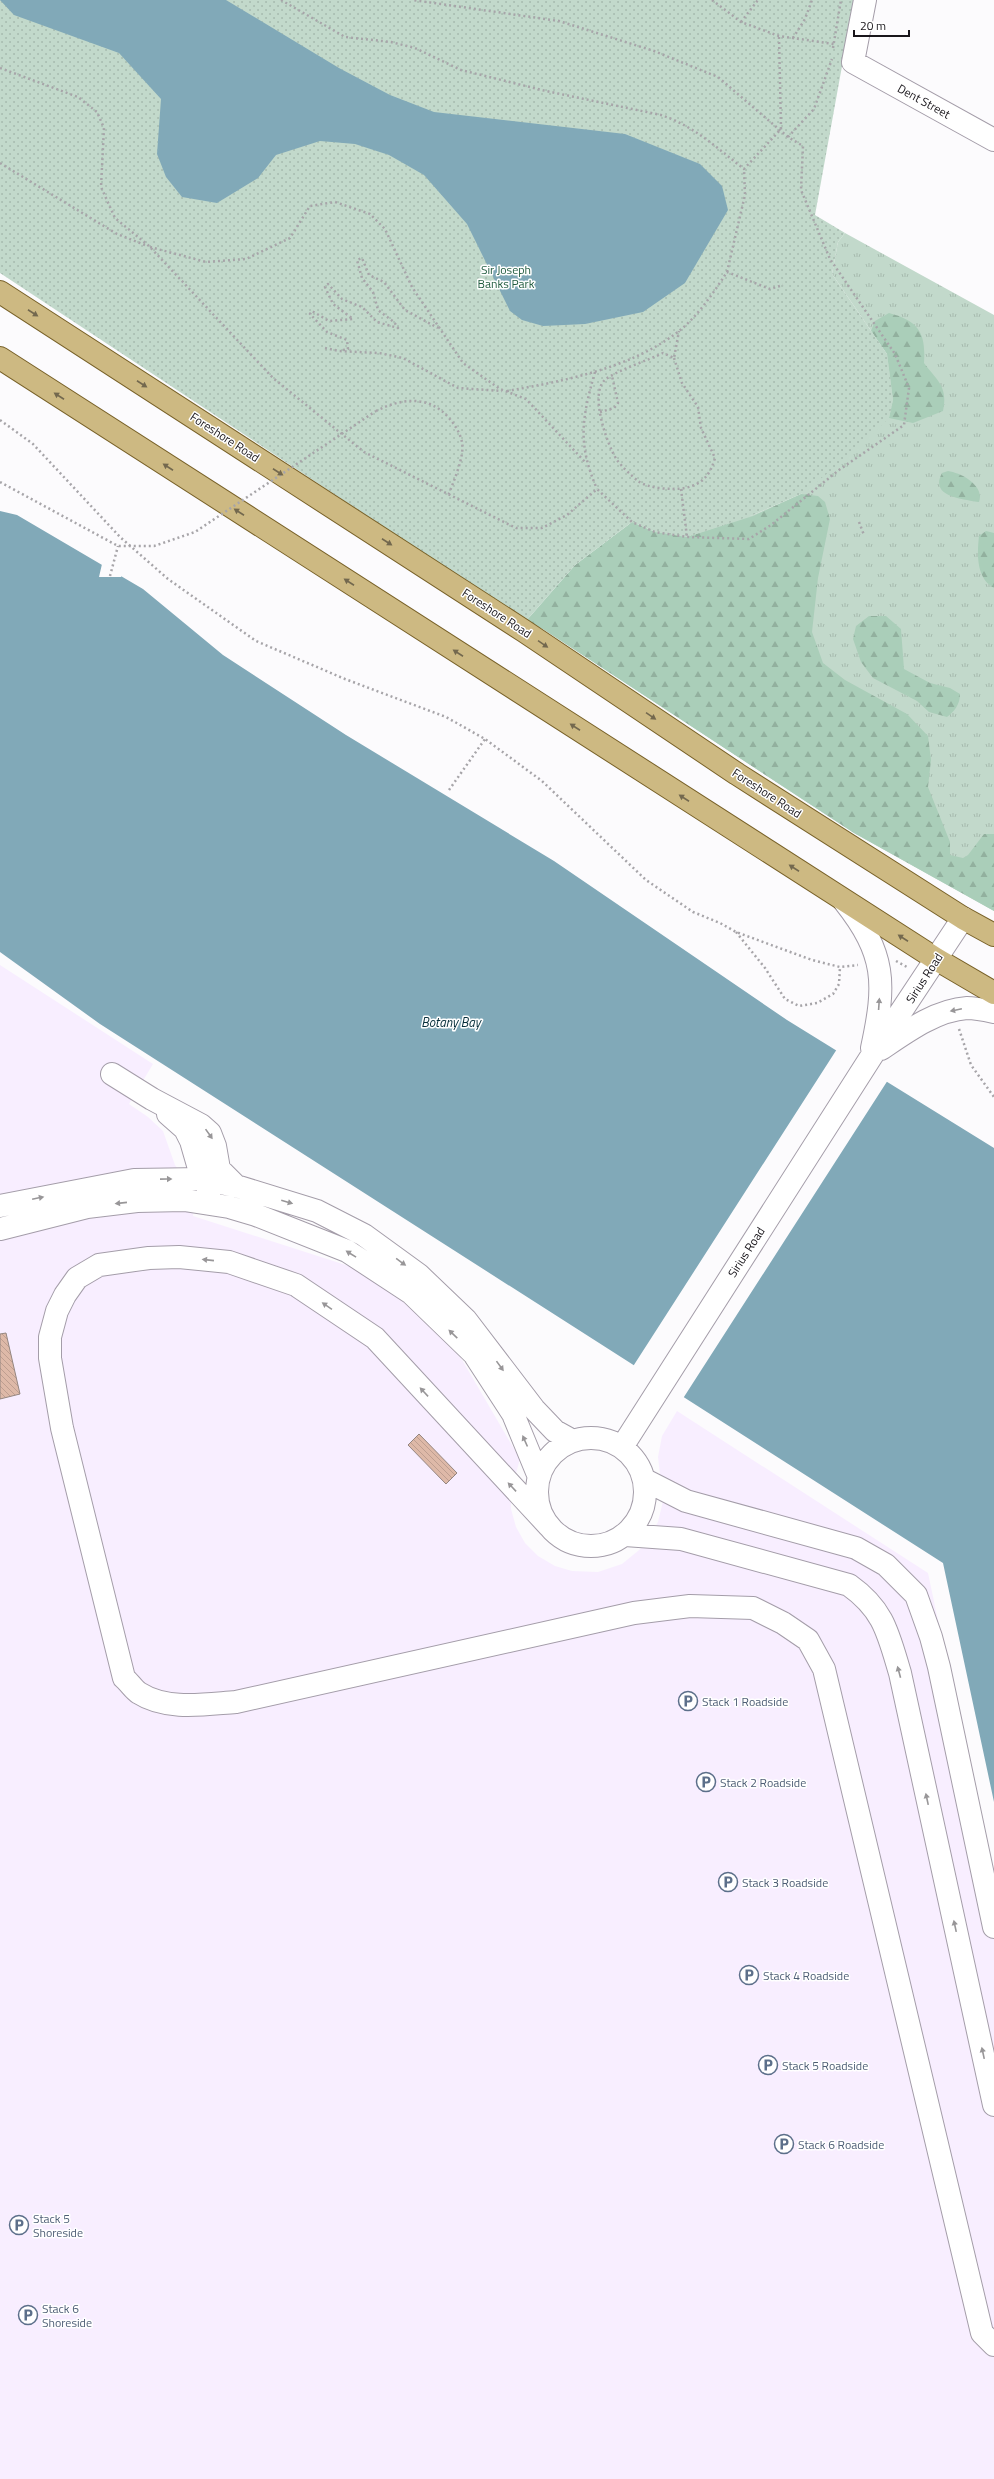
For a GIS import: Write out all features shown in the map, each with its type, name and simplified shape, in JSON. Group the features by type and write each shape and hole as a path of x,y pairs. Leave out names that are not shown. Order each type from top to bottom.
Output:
{"main road":[{"name":"Foreshore Road","path":"0,292 517,626 737,774 963,918 994,935"},
{"path":"0,358 842,899 936,959 994,993"}],"street":[{"name":"Dent Street","path":"865,0 854,62 994,140"},
{"name":"Sirius Road","path":"842,899 865,929 875,949 879,968 880,986 878,1020 871,1057"},
{"name":"Sirius Road","path":"622,1447 871,1057 963,918"},
{"name":"Sirius Road","path":"871,1057 900,1036 944,1013 967,1008 994,1012"},
{"path":"112,1074 152,1099 201,1125 210,1133 215,1146 219,1169 236,1186"},
{"path":"152,1099 185,1129 191,1141 202,1179 213,1195 229,1208"},
{"path":"0,1206 134,1180 202,1179 236,1186 317,1211 364,1235 419,1275 466,1320 534,1409 555,1432 573,1441"},
{"path":"0,1229 87,1207 137,1201 184,1200 229,1208 256,1215 347,1251 411,1293 474,1354 513,1414 539,1477"},
{"path":"549,1526 540,1511 537,1494 539,1477 546,1462 558,1449 573,1441 589,1438 606,1439 622,1447 640,1466 645,1480 646,1495 643,1510 636,1523 626,1535 611,1543 594,1546 577,1544 561,1537 549,1526 375,1338 296,1285 229,1262 179,1257 125,1261 99,1265 77,1278 57,1312 50,1337 50,1358 62,1428 124,1678 139,1693 161,1702 190,1705 236,1702 634,1613 690,1606 753,1608 783,1623 808,1640 824,1669 982,2333 994,2345"},
{"path":"645,1480 686,1501 856,1548 886,1565 916,1595 931,1637 939,1667 994,1927"},
{"path":"626,1535 681,1539 849,1585 867,1598 878,1614 890,1640 900,1673 994,2105"}],"path":[{"path":"281,0 345,37 415,48 461,70 546,91 661,115 680,121 697,131 744,169"},
{"path":"414,0 559,21 604,33 718,77 788,137 803,146 801,190 830,259 895,354 909,388 904,425 839,470 771,525 749,539 687,537 655,532 632,522 596,489 586,464 584,410 595,372"},
{"path":"712,0 741,22 779,36 834,44"},
{"path":"741,22 758,0"},
{"path":"793,38 805,18 812,0"},
{"path":"833,50 840,0"},
{"path":"325,348 339,351 379,353 403,358 458,388 506,391 566,381 595,372 644,352 679,331 713,294 726,272 745,195 744,169 781,130 779,36"},
{"path":"788,137 814,109 832,56"},
{"path":"0,68 78,97 96,112 104,128 100,187 115,218 149,246 273,378 364,452 448,496 516,528 542,528 567,515 596,489"},
{"path":"0,163 117,234 149,246 206,262 246,259 290,238 310,206 335,202 370,214 385,229 412,287 463,363 506,391 526,399 586,464"},
{"path":"339,351 348,349 347,340 328,332 310,314 312,311 329,320 353,319 333,304 326,287 328,284 342,299 362,307 377,322 398,328 394,322 378,310 373,292 362,278 357,260 362,258 369,275 384,282 405,310 439,329"},
{"path":"726,272 770,289 783,284"},
{"path":"674,358 663,354 612,376 605,380 598,388 600,412 617,459 639,482 673,491 696,485 710,475 715,458 705,438 698,407 682,383 674,358 679,331"},
{"path":"600,412 614,408 618,403 612,376"},
{"path":"0,482 118,546 154,546 195,532 376,411 390,404 418,400 432,404 456,426 463,443 458,469 448,496"},
{"path":"0,420 33,444 120,537 168,579 256,641 345,679 446,717 485,739 542,781 646,880 693,912 720,923 736,932 812,960 840,967 839,984 833,994 817,1002 799,1006 785,999 765,968 736,932"},
{"path":"681,489 687,537"},
{"path":"859,522 864,534"},
{"path":"110,576 118,546"},
{"path":"449,790 485,739"},
{"path":"959,1028 971,1065 994,1097"}],"shaded area":[{"path":"0,965 153,1064 129,1104 148,1117 163,1131 175,1165 195,1194 193,1216 352,1267 404,1302 461,1358 520,1459 511,1491 511,1509 516,1527 525,1543 538,1556 555,1566 572,1571 598,1572 622,1564 644,1546 658,1522 663,1501 658,1457 662,1436 677,1411 928,1573 994,1886 994,2479 0,2479"}],"green space":[{"name":"Sir Joseph Banks Park","path":"0,0 854,0 815,215 845,233 838,242 832,274 887,354 893,400 889,418 846,459 801,494 753,515 687,537 655,532 632,522 575,565 526,621 0,273"},
{"path":"845,233 994,315 994,911 854,833 543,629 526,621 632,522 655,532 753,515 801,494 887,354 832,274 838,242"},
{"path":"889,313 899,316 914,324 922,336 924,344 924,363 941,385 943,390 943,411 913,423 889,418 893,400 887,354 871,331 875,321"},
{"path":"948,471 966,477 976,486 980,496 979,502 957,498 944,492 940,487 939,481 942,473"},
{"path":"801,494 818,496 825,502 830,519 818,578 812,632 823,663 845,680 907,714 928,736 931,760 928,787 950,842 950,855 963,858 968,855 984,834 994,834 994,911 854,833 543,629 526,621 575,565 632,522 655,532 687,537 753,516"},
{"path":"986,531 994,533 994,588 988,584 984,578 978,558 979,536"},
{"path":"869,616 886,616 901,629 904,669 930,683 950,688 960,694 956,707 947,717 929,712 917,701 873,678 861,662 853,639 856,626"}],"water":[{"path":"0,0 226,0 339,68 390,95 434,112 625,134 700,164 722,186 728,210 685,283 643,312 585,324 543,326 522,320 510,311 467,224 424,175 389,155 355,144 320,141 276,155 258,178 217,203 182,197 166,177 157,154 161,99 119,53 14,15"},
{"name":"Botany Bay","path":"0,511 17,515 143,589 223,655 346,735 554,861 787,1020 994,1148 994,1802 943,1563 100,1024 0,952"}],"pier":[{"path":"102,564 122,575 121,577 99,577"},
{"path":"837,1049 888,1080 682,1400 632,1368"}],"building":[{"path":"6,1333 20,1394 0,1399 0,1334"},
{"path":"419,1434 457,1473 446,1484 408,1445"}],"place":[{"name":"Stack 1 Roadside","path":"688,1701"},
{"name":"Stack 2 Roadside","path":"706,1782"},
{"name":"Stack 3 Roadside","path":"728,1882"},
{"name":"Stack 4 Roadside","path":"749,1975"},
{"name":"Stack 5 Roadside","path":"768,2065"},
{"name":"Stack 6 Roadside","path":"784,2144"},
{"name":"Stack 5 Shoreside","path":"19,2225"},
{"name":"Stack 6 Shoreside","path":"28,2315"}]}
